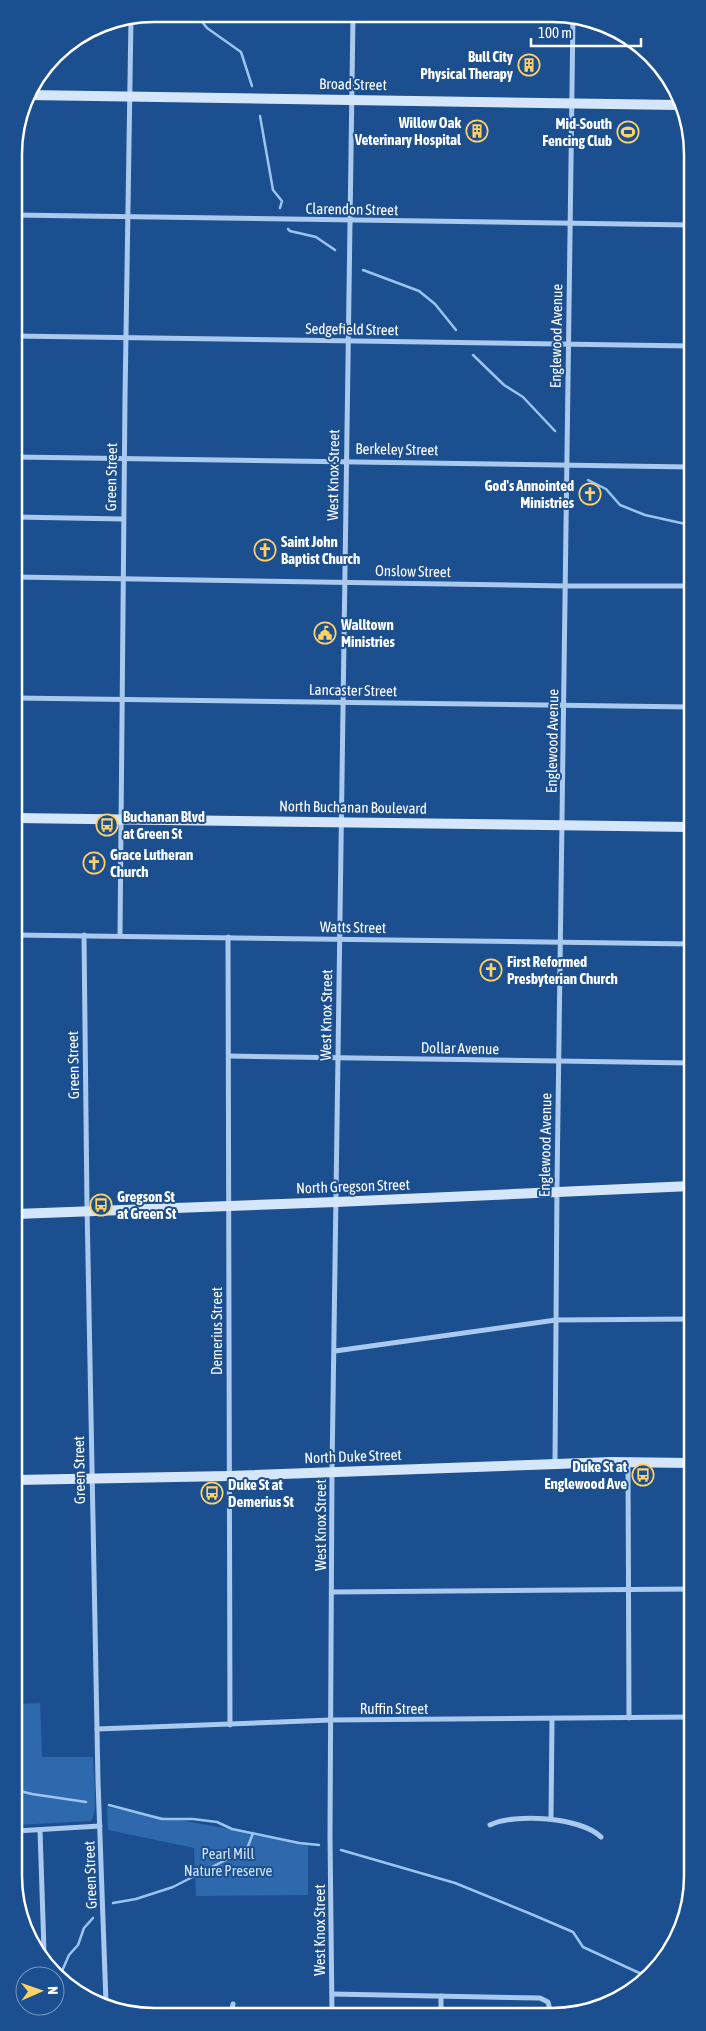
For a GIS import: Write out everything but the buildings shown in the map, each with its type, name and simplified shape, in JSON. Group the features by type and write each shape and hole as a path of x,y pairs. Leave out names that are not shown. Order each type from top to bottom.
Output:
{"main road":[{"name":"Broad Street","path":"36,95 673,105"},
{"name":"North Buchanan Boulevard","path":"23,818 684,827"},
{"name":"North Gregson Street","path":"22,1214 683,1186"},
{"name":"North Duke Street","path":"22,1480 229,1476 628,1462 683,1463"}],"street":[{"name":"West Knox Street","path":"332,2008 332,1472 353,22"},
{"name":"Green Street","path":"120,935 123,519 131,25"},
{"name":"Englewood Avenue","path":"554,1465 573,25"},
{"name":"Clarendon Street","path":"23,215 684,225"},
{"name":"Sedgefield Street","path":"23,336 684,346"},
{"name":"Berkeley Street","path":"23,457 684,466"},
{"path":"23,517 123,519"},
{"name":"Onslow Street","path":"23,577 566,586 684,586"},
{"name":"Lancaster Street","path":"23,698 684,707"},
{"name":"Watts Street","path":"23,935 684,944"},
{"name":"Green Street","path":"84,935 87,1211 97,1729 106,1999"},
{"name":"Demerius Street","path":"228,937 230,1725"},
{"name":"Dollar Avenue","path":"229,1056 683,1063"},
{"path":"335,1351 556,1320 683,1319"},
{"path":"628,1462 629,1718"},
{"path":"333,1592 683,1589"},
{"name":"Ruffin Street","path":"97,1729 331,1720 683,1717"},
{"path":"551,1819 552,1719"},
{"path":"490,1826 505,1820 551,1819 588,1828 601,1837"},
{"path":"22,1831 100,1826"},
{"path":"40,1830 44,1948"},
{"path":"332,1994 540,1998 546,2000 550,2008"},
{"path":"441,1996 441,2008"},
{"path":"232,2008 233,2004"}],"green space":[{"path":"40,1703 42,1757 93,1757 95,1809 91,1821 22,1825 22,1704"},
{"name":"Pearl Mill Nature Preserve","path":"107,1807 308,1843 308,1895 196,1896 194,1848 108,1830"}],"waterway":[{"path":"202,22 207,28 241,52 252,86"},
{"path":"260,116 273,190 282,201 280,208"},
{"path":"288,229 316,237 335,250"},
{"path":"363,270 419,291 435,304 456,330"},
{"path":"473,355 504,385 523,397 555,431"},
{"path":"588,480 606,489 620,505 645,515 684,524"},
{"path":"22,1792 86,1802"},
{"path":"109,1805 162,1819 193,1819 217,1822 232,1829 299,1843 319,1845"},
{"path":"113,1903 136,1899 173,1887 247,1849 253,1833"},
{"path":"341,1850 455,1883 531,1914 573,1932 583,1947 640,1974"},
{"path":"64,1966 69,1955 78,1945 84,1928 93,1918"}],"place":[{"name":"Bull City Physical Therapy","path":"529,65"},
{"name":"Willow Oak Veterinary Hospital","path":"477,131"},
{"name":"Mid-South Fencing Club","path":"628,132"},
{"name":"God's Annointed Ministries","path":"590,494"},
{"name":"Saint John Baptist Church","path":"265,550"},
{"name":"Walltown Ministries","path":"325,633"},
{"name":"Buchanan Blvd at Green St","path":"107,825"},
{"name":"Grace Lutheran Church","path":"94,863"},
{"name":"First Reformed Presbyterian Church","path":"491,970"},
{"name":"Gregson St at Green St","path":"101,1205"},
{"name":"Duke St at Englewood Ave","path":"643,1475"},
{"name":"Duke St at Demerius St","path":"212,1493"}]}
